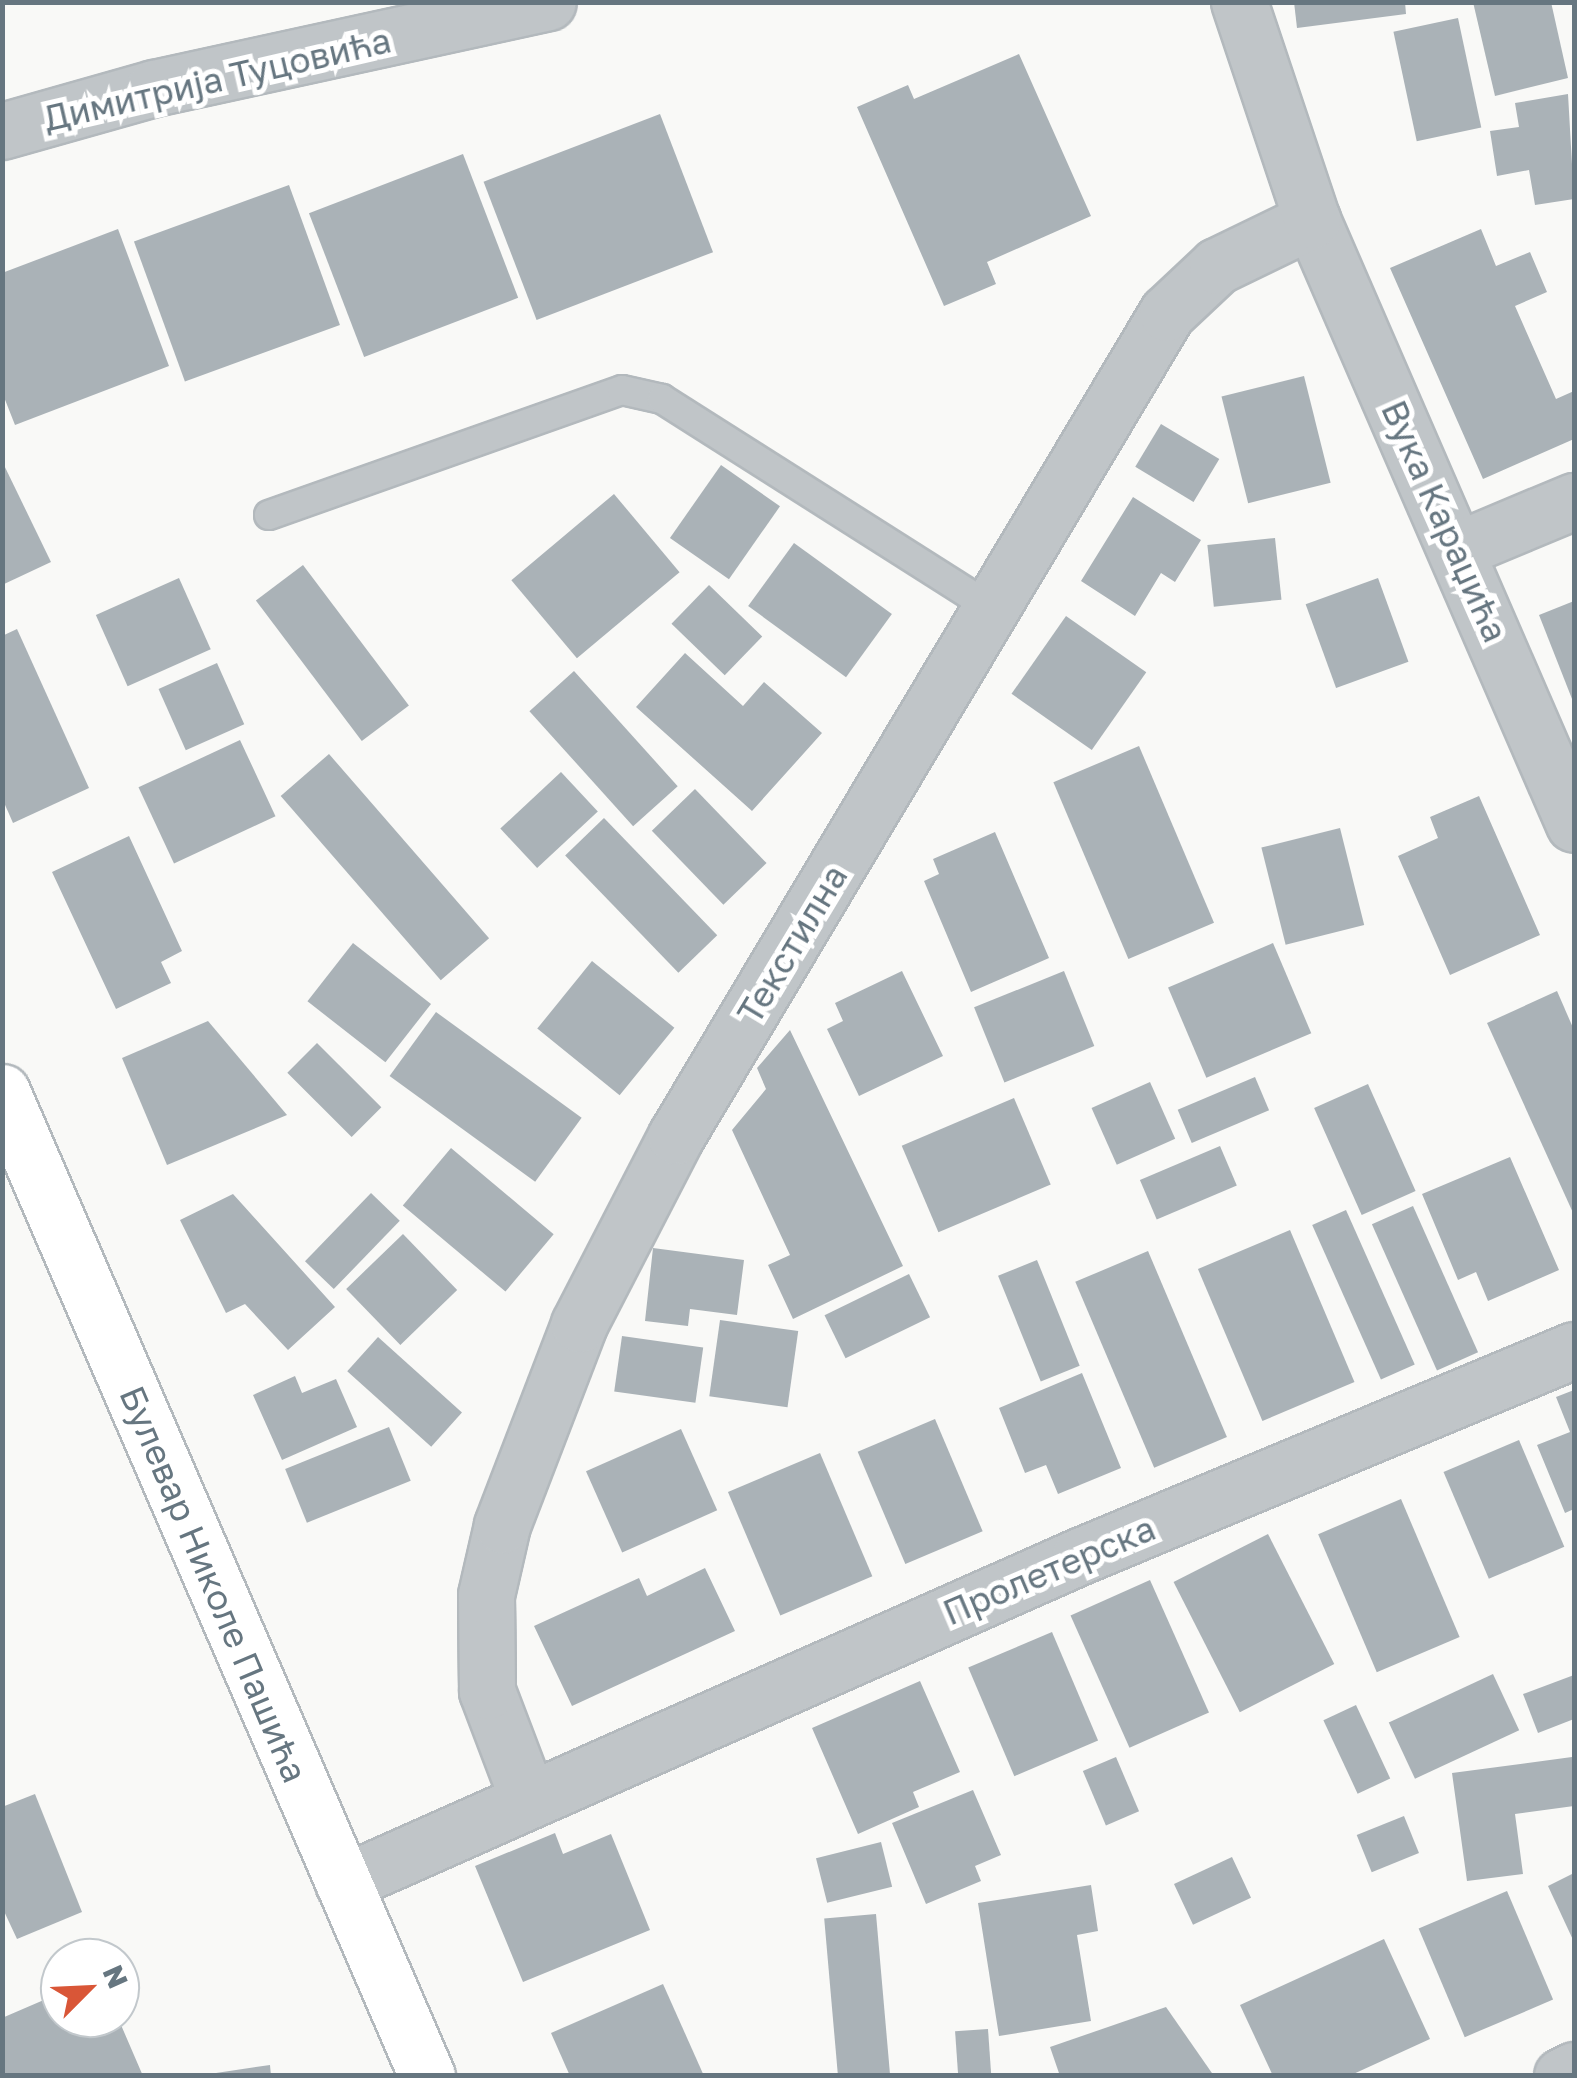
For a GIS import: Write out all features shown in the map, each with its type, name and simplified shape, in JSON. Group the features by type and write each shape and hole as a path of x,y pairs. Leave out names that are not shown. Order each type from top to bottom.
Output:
{"main road":[{"name":"Булевар Николе Пашића","path":"2,1092 427,2076"}],"street":[{"name":"Димитрија Туцовића","path":"2,131 154,88 548,2"},
{"path":"1240,2 1312,220"},
{"name":"Вука Караџића","path":"1312,220 1460,549 1574,824"},
{"name":"Текстилна","path":"528,1799 486,1691 486,1595 502,1525 579,1324 676,1136 994,610 1167,313 1218,266 1312,220"},
{"path":"1460,549 1574,501"},
{"name":"Пролетерска","path":"528,1799 1574,1350"},
{"path":"343,1883 528,1799"},
{"path":"1562,2076 1574,2070"}],"lane":[{"path":"270,515 622,390 662,399 994,610"}],"building":[{"path":"1294,2 1405,2 1406,14 1297,28"},
{"path":"1473,2 1551,2 1568,78 1495,96"},
{"path":"1458,18 1481,128 1417,141 1393,32"},
{"path":"1019,54 1091,216 987,262 996,284 944,306 857,107 908,85 914,99"},
{"path":"1568,94 1574,199 1535,205 1529,170 1497,176 1490,131 1519,127 1515,103"},
{"path":"660,114 713,252 537,320 484,182"},
{"path":"463,154 518,298 364,357 309,213"},
{"path":"289,185 340,325 185,381 134,241"},
{"path":"118,229 169,366 15,425 2,392 2,273"},
{"path":"1481,229 1496,266 1530,252 1547,292 1515,306 1556,399 1574,391 1574,439 1483,479 1390,268"},
{"path":"1304,376 1331,483 1248,503 1222,397"},
{"path":"1161,424 1219,459 1194,502 1135,467"},
{"path":"2,461 51,562 2,585"},
{"path":"721,465 780,506 729,579 670,538"},
{"path":"614,494 680,572 577,658 511,580"},
{"path":"1133,497 1201,540 1175,582 1161,573 1135,616 1081,581"},
{"path":"1275,538 1281,600 1214,607 1207,545"},
{"path":"794,543 892,614 846,677 748,606"},
{"path":"303,565 409,706 362,741 256,601"},
{"path":"179,578 211,649 128,686 96,615"},
{"path":"1378,578 1408,662 1336,688 1306,604"},
{"path":"709,585 762,636 725,675 671,624"},
{"path":"1574,601 1574,704 1539,615"},
{"path":"1066,616 1146,672 1092,750 1012,694"},
{"path":"17,629 89,788 13,823 2,798 2,636"},
{"path":"685,653 743,706 764,682 822,733 752,811 636,707"},
{"path":"217,663 244,724 186,750 159,689"},
{"path":"574,671 678,786 633,826 529,711"},
{"path":"240,740 275,816 174,863 138,787"},
{"path":"1139,746 1214,923 1128,959 1053,782"},
{"path":"329,754 489,938 441,980 281,796"},
{"path":"561,772 598,811 537,868 500,829"},
{"path":"695,789 767,863 723,905 652,831"},
{"path":"1479,796 1540,935 1450,975 1398,856 1438,838 1430,817"},
{"path":"604,818 717,935 678,973 565,856"},
{"path":"1340,828 1364,925 1286,945 1261,848"},
{"path":"995,832 1049,958 971,992 924,881 939,874 933,859"},
{"path":"129,836 182,951 161,962 171,983 116,1009 52,872"},
{"path":"353,943 431,1004 385,1062 307,1001"},
{"path":"1273,943 1311,1033 1206,1078 1168,988"},
{"path":"592,961 674,1028 620,1095 537,1029"},
{"path":"902,971 943,1056 859,1096 827,1029 843,1021 835,1003"},
{"path":"1064,971 1094,1046 1004,1082 974,1007"},
{"path":"1557,991 1574,1030 1574,1215 1487,1023"},
{"path":"436,1012 582,1118 535,1182 390,1076"},
{"path":"208,1021 287,1115 167,1165 122,1058"},
{"path":"790,1030 903,1266 793,1319 768,1265 790,1255 732,1130 766,1089 757,1068"},
{"path":"317,1043 381,1107 352,1137 287,1073"},
{"path":"1255,1077 1269,1110 1192,1143 1178,1110"},
{"path":"1150,1082 1175,1139 1117,1165 1092,1108"},
{"path":"1368,1084 1416,1191 1362,1215 1314,1108"},
{"path":"1014,1098 1051,1185 938,1232 902,1146"},
{"path":"1220,1146 1237,1186 1157,1220 1140,1180"},
{"path":"451,1148 554,1234 505,1292 403,1205"},
{"path":"1510,1157 1559,1270 1488,1301 1476,1272 1458,1280 1422,1194"},
{"path":"371,1193 400,1221 334,1289 305,1261"},
{"path":"233,1194 335,1307 288,1350 245,1304 226,1313 180,1220"},
{"path":"1413,1206 1478,1352 1437,1370 1372,1224"},
{"path":"1346,1210 1415,1364 1381,1379 1312,1225"},
{"path":"1290,1230 1354,1382 1262,1421 1198,1269"},
{"path":"403,1234 457,1290 400,1345 346,1289"},
{"path":"653,1248 744,1260 737,1315 690,1309 688,1326 645,1321"},
{"path":"1148,1251 1227,1437 1154,1468 1075,1282"},
{"path":"1037,1260 1080,1366 1041,1381 998,1276"},
{"path":"909,1274 930,1317 846,1358 825,1315"},
{"path":"720,1320 798,1331 788,1407 709,1396"},
{"path":"622,1336 703,1347 695,1403 614,1391"},
{"path":"378,1337 462,1413 431,1447 347,1371"},
{"path":"1082,1373 1121,1468 1058,1494 1046,1465 1025,1473 999,1408"},
{"path":"295,1376 302,1393 336,1379 357,1427 282,1460 253,1395"},
{"path":"1574,1390 1574,1509 1565,1513 1537,1445 1570,1432 1556,1397"},
{"path":"935,1419 983,1531 905,1564 858,1452"},
{"path":"389,1427 411,1481 307,1523 285,1469"},
{"path":"681,1429 717,1510 622,1553 586,1471"},
{"path":"1519,1440 1564,1547 1489,1579 1444,1472"},
{"path":"820,1453 872,1576 780,1615 728,1492"},
{"path":"1401,1499 1460,1637 1377,1672 1318,1534"},
{"path":"1268,1534 1334,1664 1240,1712 1174,1582"},
{"path":"705,1568 735,1631 572,1706 534,1626 639,1578 647,1596"},
{"path":"1150,1580 1209,1712 1129,1748 1071,1615"},
{"path":"1052,1632 1098,1741 1014,1776 968,1668"},
{"path":"1493,1674 1519,1730 1415,1779 1389,1723"},
{"path":"1574,1675 1574,1719 1538,1733 1523,1694"},
{"path":"920,1681 960,1772 913,1792 919,1807 858,1834 812,1728"},
{"path":"1356,1705 1390,1778 1358,1794 1323,1720"},
{"path":"1116,1757 1139,1811 1106,1825 1083,1771"},
{"path":"1572,1757 1574,1806 1515,1814 1523,1874 1467,1881 1452,1773"},
{"path":"973,1790 1001,1855 975,1866 981,1881 926,1904 892,1823"},
{"path":"35,1794 82,1912 17,1939 2,1907 2,1807"},
{"path":"1404,1816 1419,1853 1372,1872 1357,1835"},
{"path":"555,1833 563,1854 611,1834 650,1930 523,1982 475,1866"},
{"path":"881,1842 892,1887 827,1903 816,1858"},
{"path":"1232,1857 1251,1898 1193,1925 1174,1884"},
{"path":"1574,1873 1574,1942 1548,1886"},
{"path":"1091,1885 1098,1931 1077,1935 1091,2021 999,2036 978,1903"},
{"path":"1507,1891 1553,2000 1465,2037 1419,1929"},
{"path":"876,1914 890,2076 838,2076 824,1919"},
{"path":"1384,1939 1430,2039 1349,2076 1273,2076 1240,2005"},
{"path":"663,1984 704,2076 570,2076 551,2033"},
{"path":"40,2002 40,2038 127,2038 143,2076 2,2076 2,2018"},
{"path":"1166,2007 1214,2076 1060,2076 1050,2047"},
{"path":"988,2029 991,2076 958,2076 955,2031"},
{"path":"270,2065 271,2076 216,2076 216,2073"}]}
